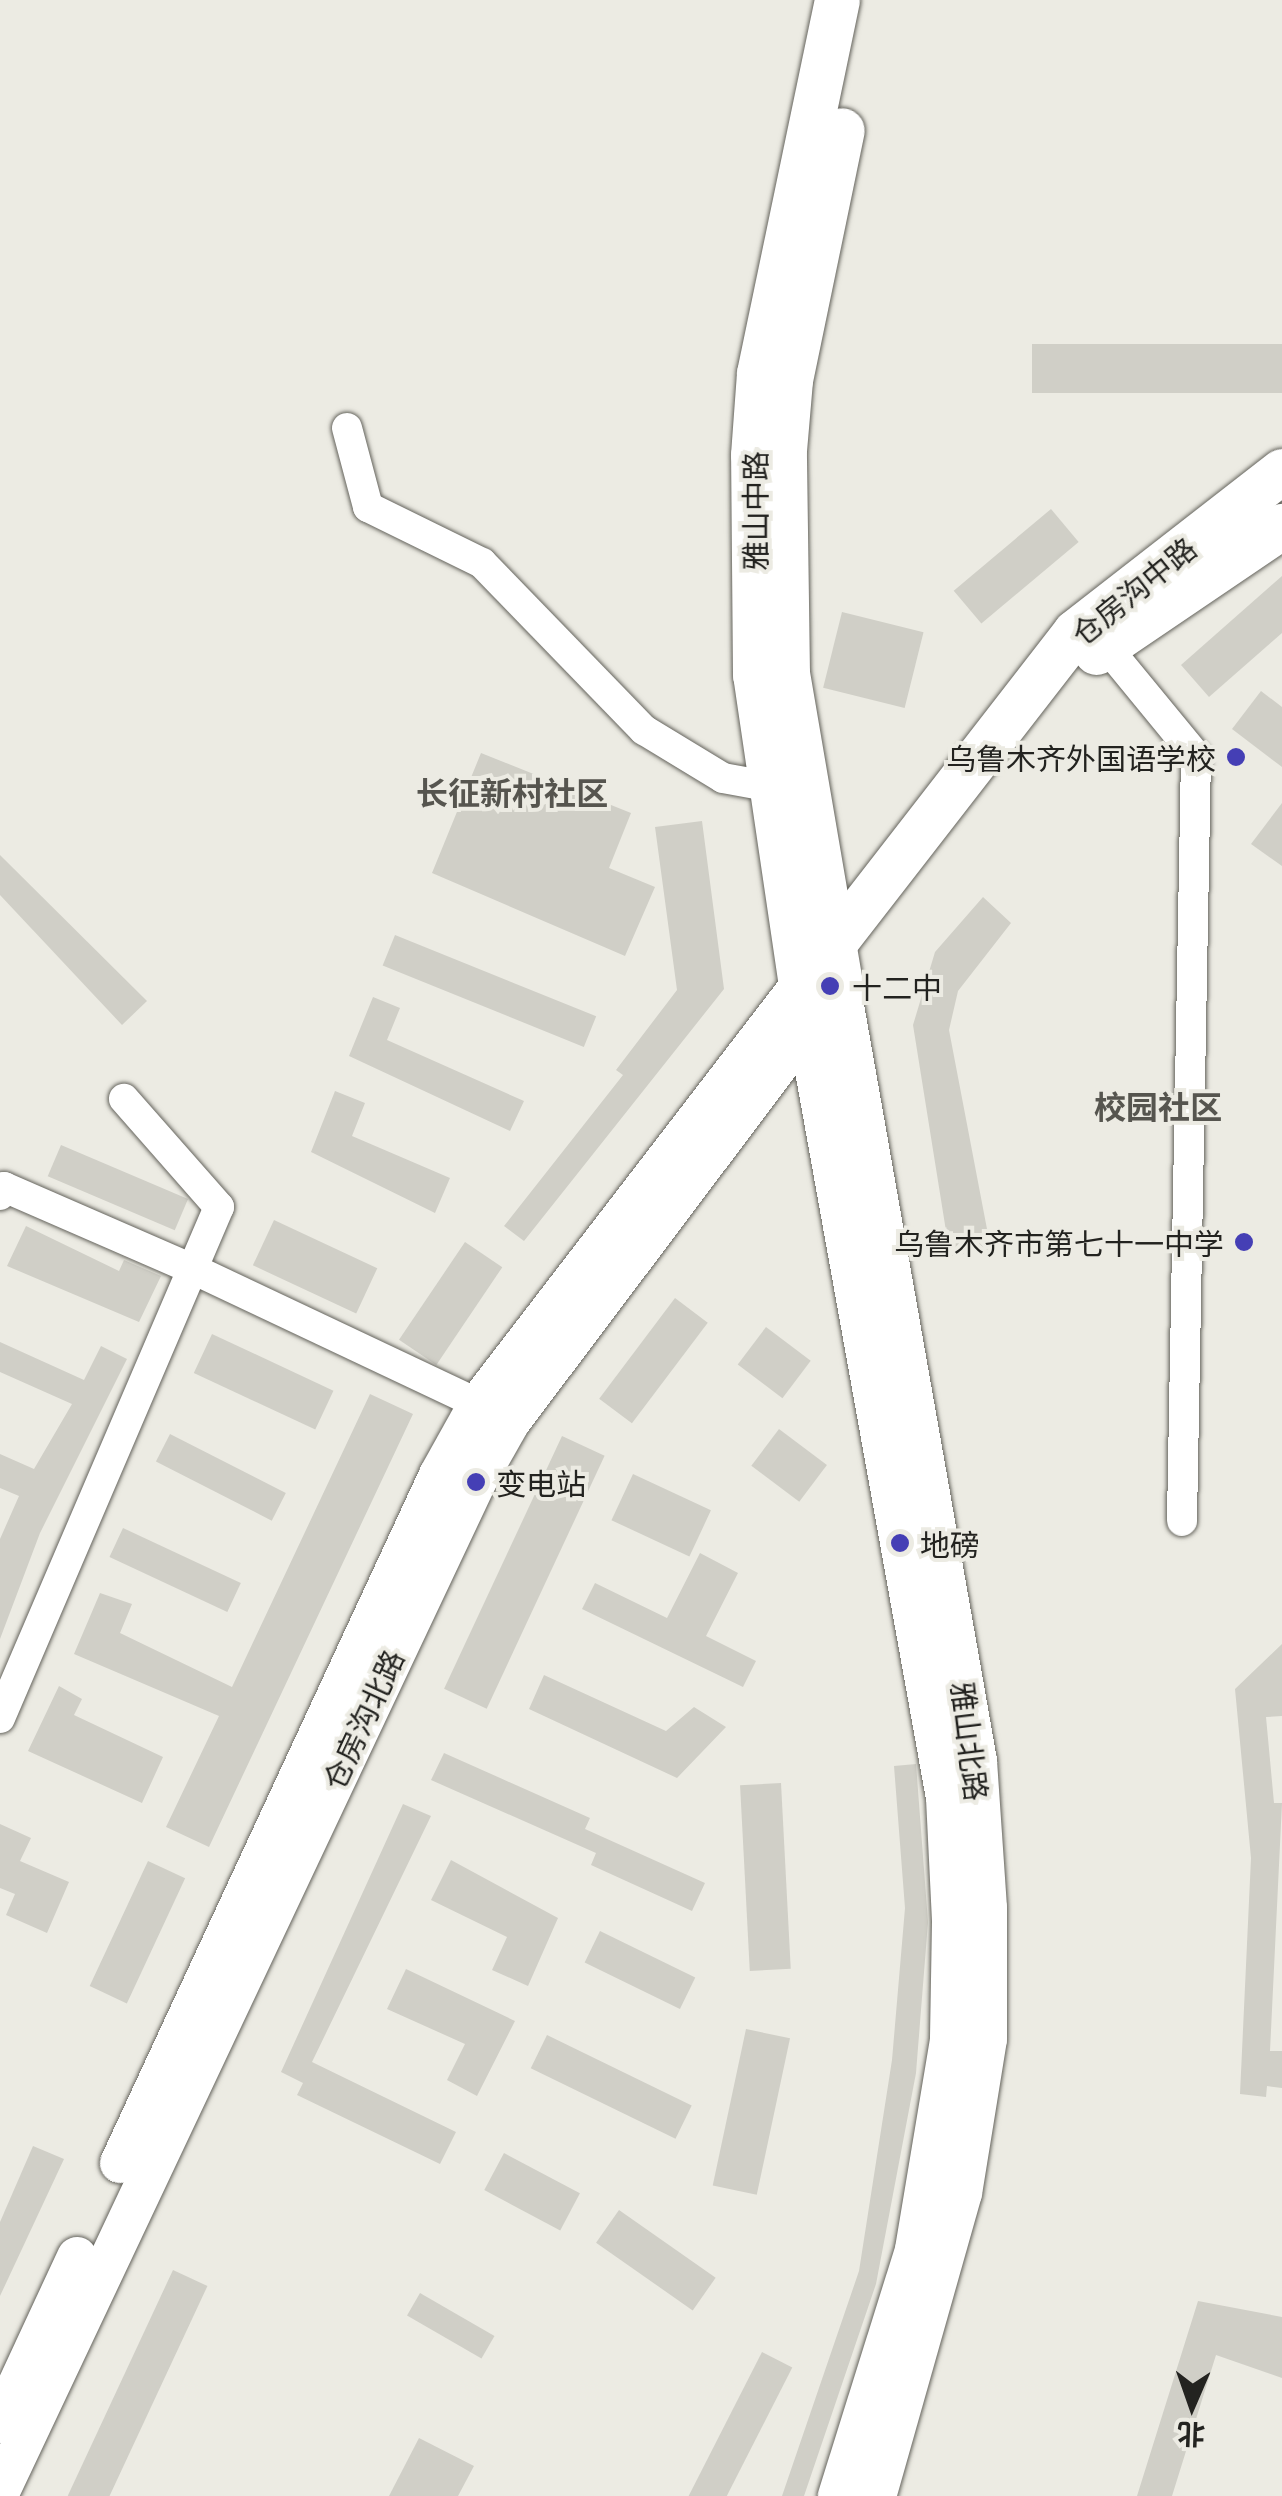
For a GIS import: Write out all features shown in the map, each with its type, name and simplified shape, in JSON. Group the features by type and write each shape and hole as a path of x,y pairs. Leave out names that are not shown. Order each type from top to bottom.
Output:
{"highway":[{"name":"雅山中路","path":"820,984 772,788 755,675 759,373 837,0"},
{"name":"雅山中路","path":"820,984 787,674 784,450 790,380 868,0"},
{"name":"仓房沟中路","path":"820,984 1096,634 1282,471"},
{"name":"仓房沟中路","path":"1096,634 1282,526"}],"main road":[{"name":"仓房沟北路","path":"0,2424 430,1493 820,984"},
{"name":"雅山北路","path":"820,984 946,1798 952,1922 950,2040 915,2250 838,2496"},
{"name":"雅山北路","path":"820,984 977,1762 987,1908 987,2038 962,2193 876,2496"},
{"name":"仓房沟北路","path":"0,2491 495,1412"}],"street":[{"path":"347,428 368,507 482,563 644,730 723,778 772,788"},
{"path":"1096,634 1196,756 1182,1522"},
{"path":"0,1718 219,1207 124,1099"},
{"path":"0,1195 4,1187 192,1269 495,1412"}],"building":[{"path":"1032,344 1282,344 1282,393 1032,393"},
{"path":"1051,509 1079,542 981,624 954,591"},
{"path":"1282,576 1282,633 1209,697 1181,665"},
{"path":"842,612 924,632 905,708 823,688"},
{"path":"1261,691 1282,707 1282,767 1232,729"},
{"path":"481,753 631,813 609,868 655,887 625,956 432,873"},
{"path":"1282,803 1282,866 1251,844"},
{"path":"702,821 724,989 524,1241 504,1226 623,1075 616,1070 677,990 655,827"},
{"path":"0,855 147,1001 122,1025 0,895"},
{"path":"983,897 1011,923 958,991 949,1030 991,1250 950,1256 913,1025 935,952"},
{"path":"395,935 596,1016 584,1047 383,966"},
{"path":"373,997 400,1008 387,1040 524,1101 510,1131 349,1056"},
{"path":"335,1091 365,1103 352,1136 450,1178 435,1213 311,1152"},
{"path":"61,1145 188,1199 175,1230 48,1176"},
{"path":"274,1220 377,1268 356,1313 253,1265"},
{"path":"26,1226 119,1271 124,1260 161,1276 139,1322 7,1266"},
{"path":"465,1242 502,1267 436,1365 399,1340"},
{"path":"675,1298 708,1323 632,1423 599,1399"},
{"path":"766,1327 811,1361 782,1398 738,1365"},
{"path":"212,1334 333,1391 315,1430 194,1373"},
{"path":"0,1342 84,1380 101,1346 127,1359 40,1533 0,1639 0,1539 19,1496 0,1488 0,1454 34,1469 72,1404 0,1372"},
{"path":"370,1394 413,1414 209,1847 166,1827 219,1716 74,1654 100,1593 132,1604 120,1633 232,1687"},
{"path":"779,1429 827,1465 799,1502 751,1466"},
{"path":"170,1434 286,1493 272,1521 156,1462"},
{"path":"562,1436 605,1456 487,1709 444,1689"},
{"path":"633,1474 711,1510 689,1557 611,1520"},
{"path":"123,1528 241,1583 227,1612 109,1557"},
{"path":"700,1553 738,1573 706,1636 756,1661 743,1687 582,1609 595,1583 667,1618"},
{"path":"1282,1644 1282,1716 1266,1717 1274,1803 1282,1803 1270,2051 1282,2051 1282,2088 1267,2086 1266,2097 1240,2094 1251,1858 1235,1689"},
{"path":"544,1675 666,1731 694,1707 726,1727 677,1778 529,1709"},
{"path":"59,1686 82,1699 74,1715 163,1757 142,1803 28,1751"},
{"path":"444,1753 590,1818 585,1829 705,1883 692,1911 591,1865 596,1853 431,1780"},
{"path":"916,1764 928,1922 916,2073 876,2284 804,2496 782,2496 859,2271 892,2060 905,1908 894,1766"},
{"path":"781,1783 791,1969 750,1971 740,1785"},
{"path":"403,1804 431,1816 312,2062 456,2132 440,2164 297,2095 303,2083 281,2072"},
{"path":"0,1824 31,1838 20,1861 69,1882 47,1933 6,1915 15,1894 0,1888"},
{"path":"451,1860 558,1918 528,1986 492,1970 507,1937 431,1900"},
{"path":"148,1861 185,1878 127,2003 90,1986"},
{"path":"600,1931 695,1977 680,2009 585,1962"},
{"path":"406,1969 515,2021 477,2096 447,2080 465,2044 387,2009"},
{"path":"746,2029 790,2038 757,2195 713,2186"},
{"path":"547,2035 692,2106 675,2139 531,2068"},
{"path":"33,2146 64,2159 0,2296 0,2222"},
{"path":"504,2153 580,2193 560,2230 484,2190"},
{"path":"619,2210 716,2278 693,2310 596,2243"},
{"path":"173,2270 207,2286 110,2496 68,2496"},
{"path":"420,2293 494,2336 481,2359 407,2316"},
{"path":"1198,2301 1282,2317 1282,2378 1216,2355 1172,2496 1137,2496"},
{"path":"762,2352 792,2367 727,2496 689,2496"},
{"path":"419,2438 474,2466 458,2496 389,2496"}],"place":[{"name":"乌鲁木齐外国语学校","path":"1236,757"},
{"name":"十二中","path":"830,986"},
{"name":"乌鲁木齐市第七十一中学","path":"1244,1242"},
{"name":"变电站","path":"476,1482"},
{"name":"地磅","path":"900,1543"}],"district":[{"name":"长征新村社区","path":"512,791"},
{"name":"校园社区","path":"1158,1105"}]}
